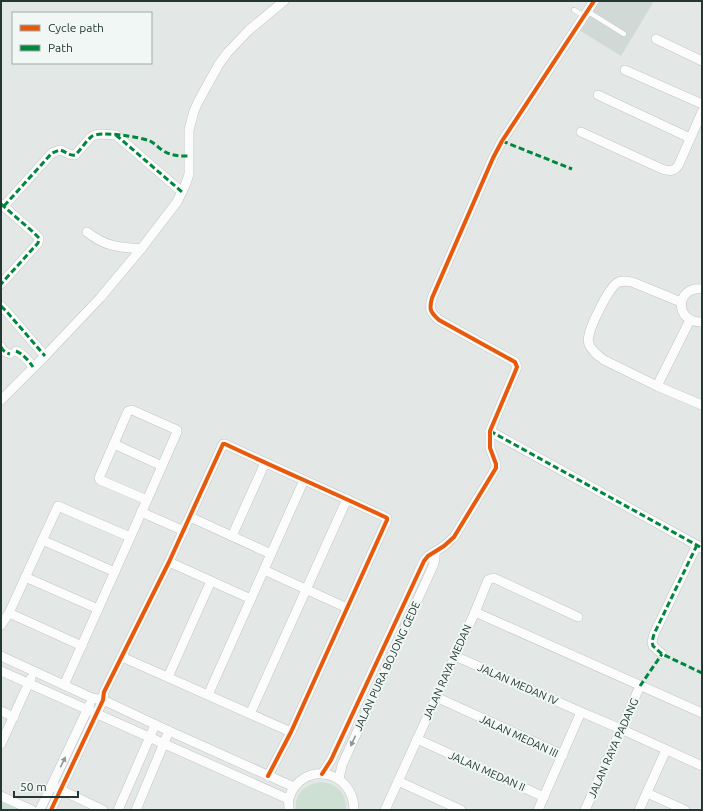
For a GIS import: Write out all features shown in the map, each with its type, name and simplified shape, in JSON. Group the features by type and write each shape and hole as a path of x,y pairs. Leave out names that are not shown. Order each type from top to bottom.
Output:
{"street":[{"path":"1,400 100,298 141,249 177,202 189,174 188,130 198,102 219,64 228,52 249,30 284,1"},
{"path":"322,774 331,760 424,560 454,537 496,468 490,448 490,432 516,372 516,362 438,320 432,314 430,307 432,298 493,158 502,141 594,1"},
{"path":"656,39 702,61"},
{"path":"626,70 702,104"},
{"path":"598,95 690,138"},
{"path":"581,132 668,171 677,168 702,112"},
{"path":"1,284 38,244 39,238 2,205 52,153 60,150 70,155 75,155 91,137 95,135 116,135 182,192"},
{"path":"87,232 109,245 141,249"},
{"path":"682,302 632,282 618,282 609,292 591,328 588,337 589,344 597,355 604,360 657,386 702,405"},
{"path":"702,289 688,291 682,302 684,315 690,320 702,322"},
{"path":"1,306 45,356"},
{"path":"657,386 690,320"},
{"path":"1,347 6,353 20,353 33,367"},
{"path":"64,685 82,646 141,512 147,500 177,432 175,429 130,410 128,411 99,476 100,480 147,500"},
{"path":"490,432 699,547 654,634 652,642 653,646 662,654"},
{"path":"114,444 162,466"},
{"path":"51,810 97,714 122,657 184,531 223,444 387,518 291,732 268,776"},
{"path":"232,536 265,463"},
{"path":"208,695 304,480"},
{"path":"250,714 347,499"},
{"path":"1,626 9,613 58,506 130,537"},
{"path":"141,512 184,531"},
{"path":"190,517 271,554"},
{"path":"42,540 115,572"},
{"name":"JALAN PURA BOJONG GEDE","path":"339,779 342,764 433,566 435,552"},
{"path":"169,562 251,599"},
{"path":"264,570 347,608"},
{"path":"26,576 98,609"},
{"path":"475,612 488,580 490,578 494,578 578,617"},
{"path":"168,677 211,581"},
{"name":"JALAN RAYA MEDAN","path":"385,810 475,612 702,713"},
{"path":"9,613 82,646"},
{"path":"1,656 92,698 104,696 155,725 294,787"},
{"name":"JALAN MEDAN IV","path":"455,656 702,766"},
{"path":"122,657 291,732"},
{"path":"1,671 288,799"},
{"path":"1,744 29,684 33,671"},
{"name":"JALAN RAYA PADANG","path":"585,810 640,686"},
{"name":"JALAN MEDAN III","path":"436,697 563,755 544,797"},
{"path":"40,810 92,698"},
{"path":"1,711 14,717"},
{"path":"563,755 581,712"},
{"path":"118,810 155,725"},
{"path":"136,810 169,731"},
{"name":"JALAN MEDAN II","path":"417,739 544,797"},
{"path":"639,810 666,750"},
{"path":"289,810 288,799 294,787 306,777 322,774 331,775 346,785 354,802 354,810"},
{"path":"398,782 461,810"},
{"path":"51,785 103,810"},
{"path":"647,792 685,810"},
{"path":"1,796 32,810"},
{"path":"538,810 544,797"}],"lane":[{"path":"574,10 624,34"}],"shaded area":[{"path":"596,1 654,1 621,56 579,30"}],"green space":[{"path":"321,782 332,785 340,790 346,804 346,810 296,810 297,799 302,790 310,785"},
{"path":"1,798 27,810 1,810"}],"marked path":[{"path":"4,206 52,153 60,150 71,155 75,155 89,139 95,135 111,134 138,138 150,141 172,155 189,156"},
{"path":"116,135 182,192"},
{"path":"502,141 572,169"},
{"path":"1,204 39,238 38,243 1,284"},
{"path":"1,306 45,356"},
{"path":"1,347 5,352 10,354"},
{"path":"16,351 26,358 33,367"},
{"path":"490,431 702,548"},
{"path":"697,545 654,634 652,642 653,646 662,654 702,673"},
{"path":"640,686 662,654"}],"cycle path":[{"path":"322,774 331,760 424,561 428,556 444,546 454,537 496,468 490,448 490,431 517,367 515,362 439,320 431,310 431,302 493,158 502,141 594,1"},
{"path":"51,810 103,700 104,692 169,562 223,444 387,518 291,732 268,776"}]}
